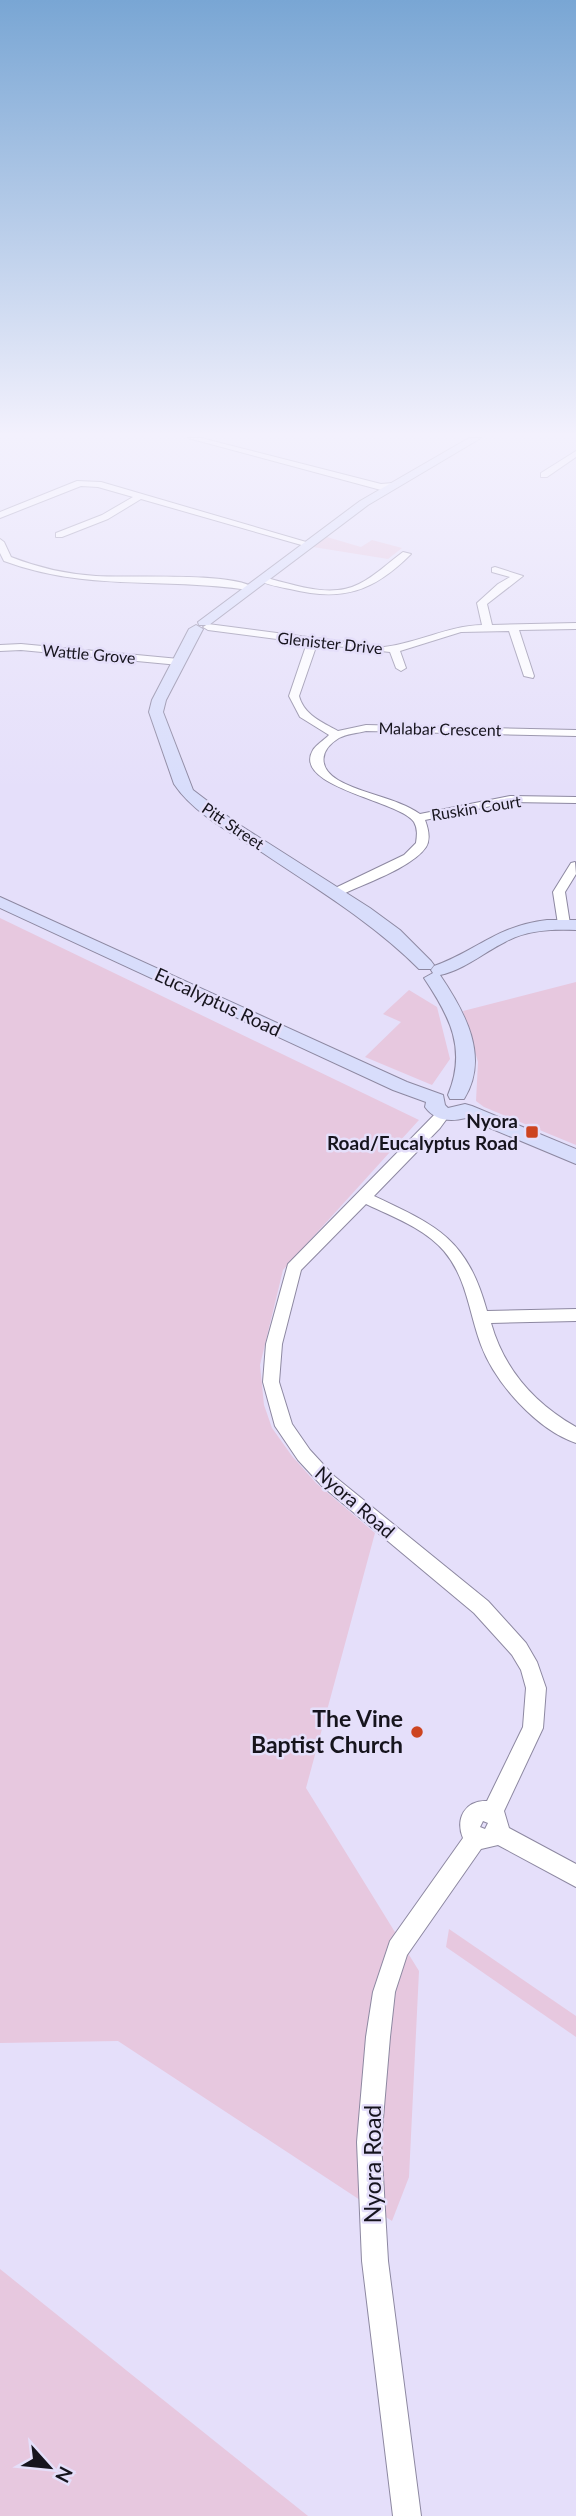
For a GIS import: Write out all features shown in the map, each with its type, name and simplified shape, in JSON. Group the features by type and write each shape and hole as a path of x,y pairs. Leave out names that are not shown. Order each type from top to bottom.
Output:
{"street":[{"path":"6,555 24,567 60,576 152,578 248,587"},
{"name":"Pitt Street","path":"293,555 263,580 248,587 203,626 179,662 159,700 156,712 181,784 188,793 220,818 394,934 433,971 452,1007 467,1061 461,1102"},
{"path":"263,580 330,592 347,592 361,587 405,555"},
{"path":"487,627 482,603 500,586 519,576 495,570"},
{"name":"Glenister Drive","path":"203,626 394,649 441,634 487,627 576,626"},
{"path":"513,627 529,676"},
{"path":"313,641 294,696 295,702 303,714 336,735 318,751 316,760 326,777 399,806 418,818 424,836 416,851 408,858 335,893"},
{"name":"Wattle Grove","path":"0,648 179,662"},
{"path":"394,649 401,668"},
{"name":"Malabar Crescent","path":"336,735 382,727 576,733"},
{"name":"Ruskin Court","path":"418,818 510,799 576,800"},
{"path":"433,971 457,964 513,932 570,924 559,892 575,866"},
{"name":"Eucalyptus Road","path":"0,902 440,1106"},
{"path":"440,1106 458,1114 461,1102 576,1157"},
{"name":"Nyora Road","path":"407,2516 375,2261 369,2142 384,1992 398,1949 489,1828 533,1728 536,1688 530,1668 519,1649 481,1606 328,1481 303,1455 284,1426 275,1404 271,1363 294,1268 362,1196 435,1125 440,1106"},
{"path":"362,1196 419,1224 447,1245 466,1269 489,1346 523,1396 556,1425 576,1436"},
{"path":"482,1317 576,1315"},
{"path":"489,1828 576,1876"}],"shaded area":[{"path":"366,555 393,555 388,559"},
{"path":"0,918 419,1120 283,1270 260,1365 264,1405 272,1428 316,1483 375,1533 306,1788 419,1971 409,2177 392,2221 118,2041 0,2043"},
{"path":"576,982 576,1145 484,1107 476,1101 478,1062 463,1011"},
{"path":"409,990 437,1007 450,1059 432,1085 365,1057 401,1022 383,1014"},
{"path":"449,1929 576,2016 576,2037 446,1947"},
{"path":"0,2269 308,2516 0,2516"}],"place":[{"name":"Nyora Road/Eucalyptus Road","path":"532,1132"},
{"name":"The Vine Baptist Church","path":"417,1732"}]}
